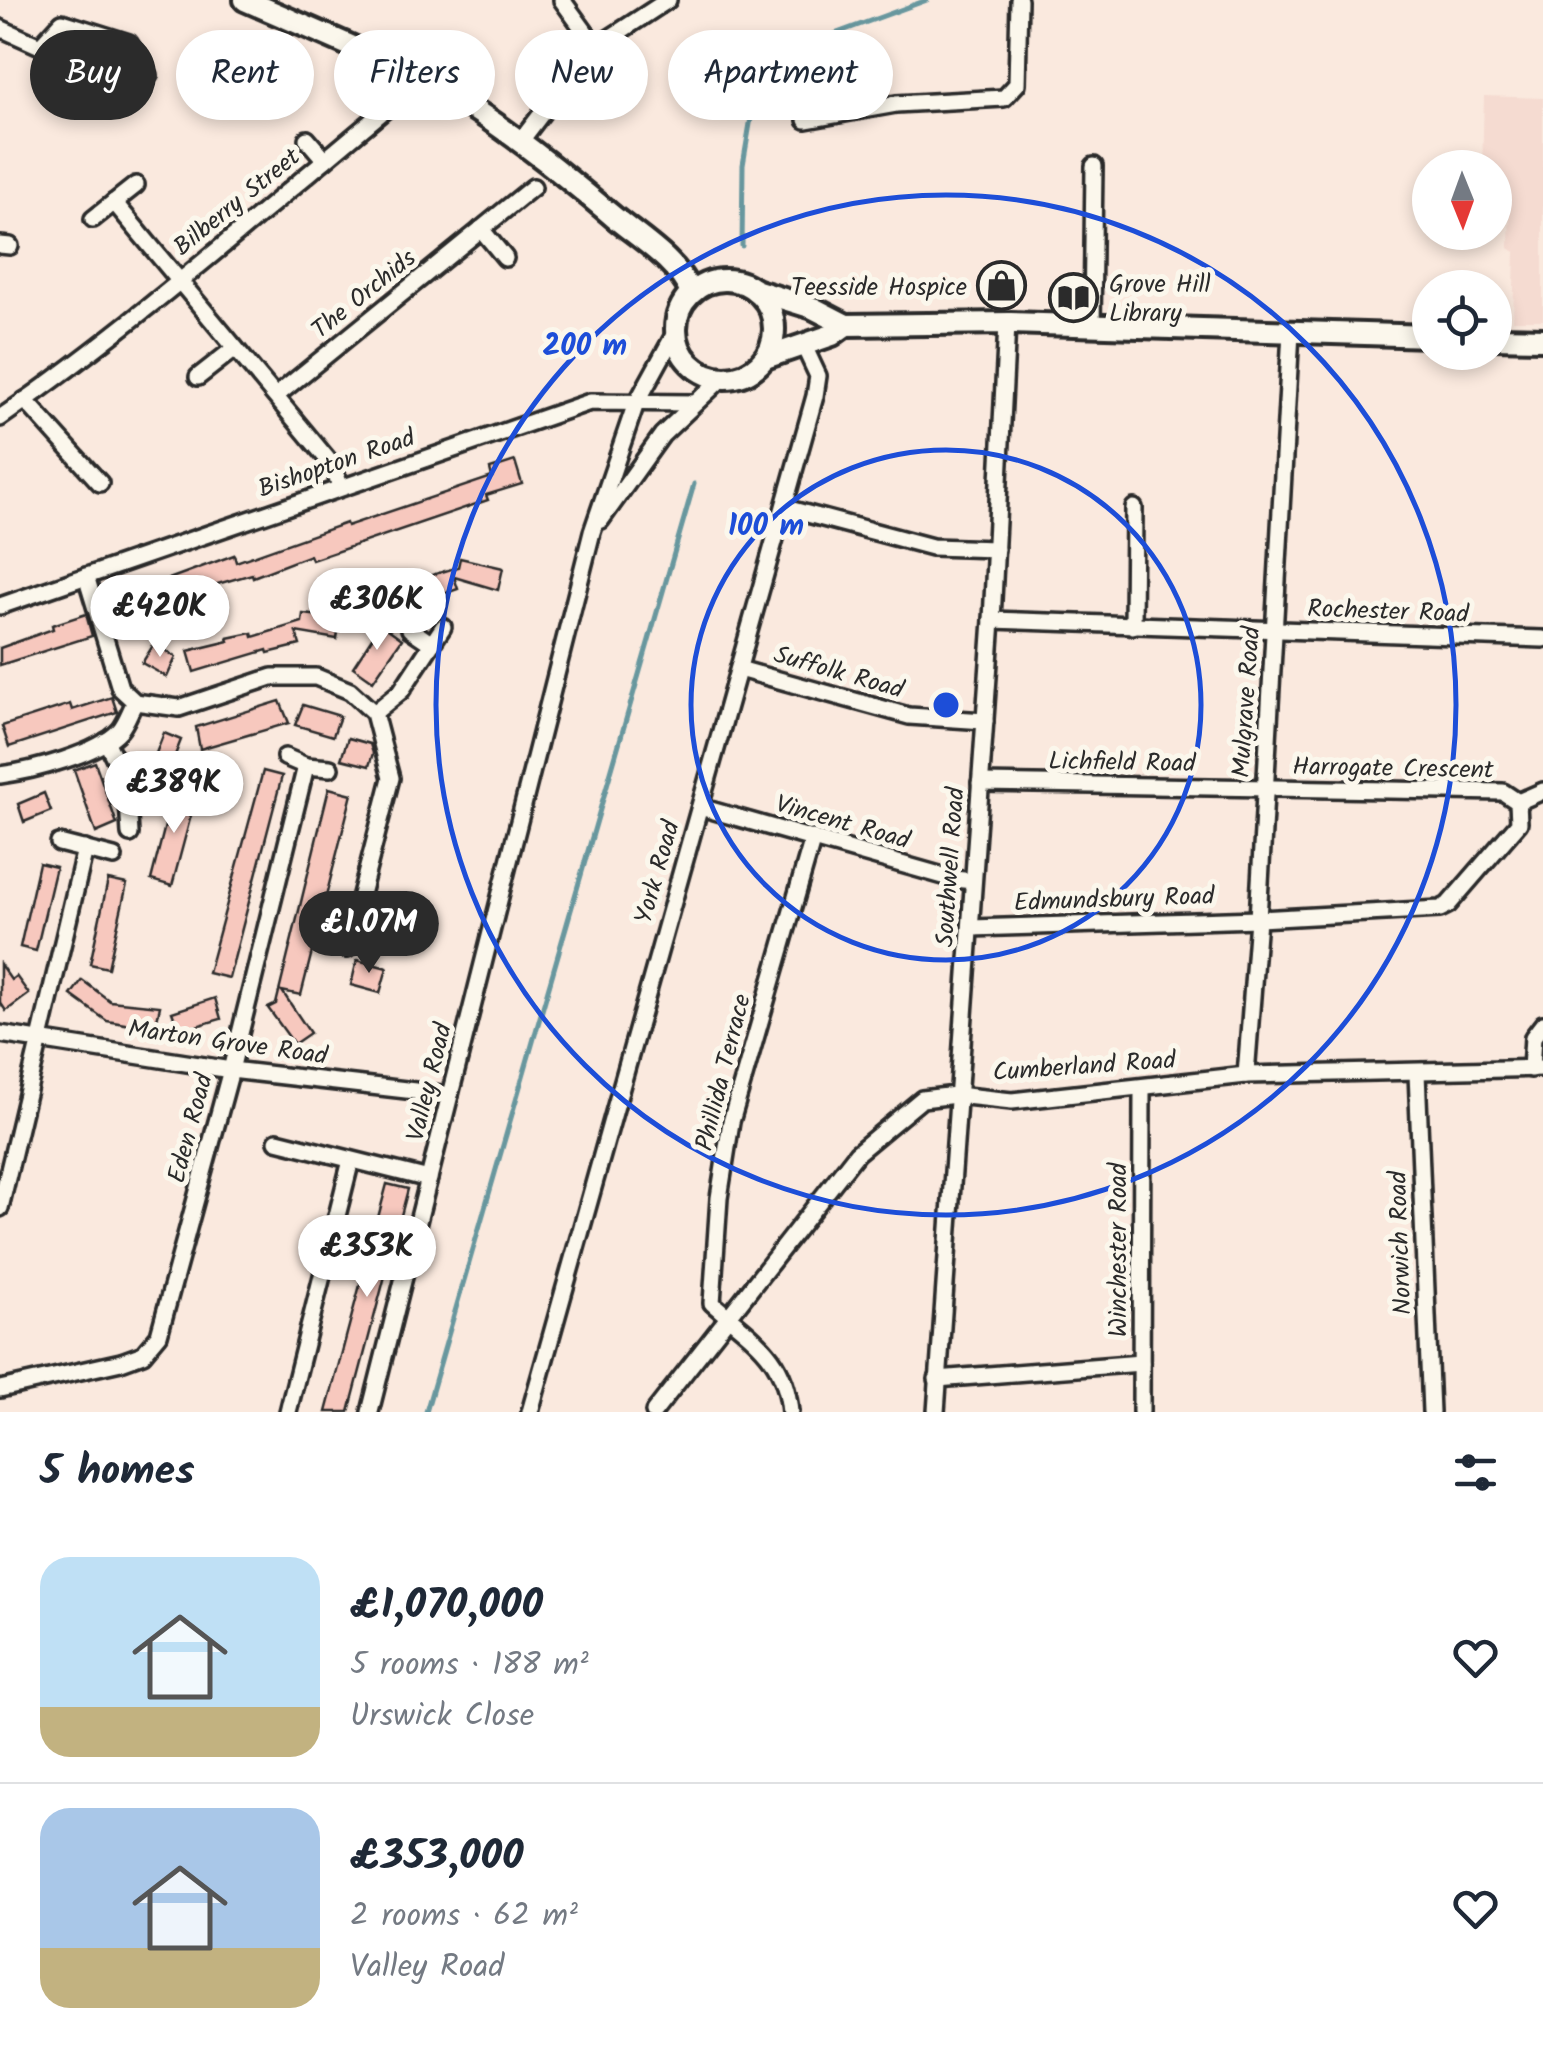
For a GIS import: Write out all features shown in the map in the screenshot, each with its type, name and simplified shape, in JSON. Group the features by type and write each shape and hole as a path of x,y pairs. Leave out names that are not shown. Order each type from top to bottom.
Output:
{"street":[{"path":"245,0 410,74 473,109 520,142 683,275 691,292"},
{"path":"562,0 584,30"},
{"path":"622,30 668,0"},
{"path":"893,105 1004,98 1017,84 1019,0"},
{"path":"55,30 62,22 89,30"},
{"path":"0,28 30,42"},
{"name":"Bilberry Street","path":"0,418 178,280 373,120"},
{"path":"520,142 537,120"},
{"name":"Bilberry Street","path":"307,139 324,160"},
{"path":"1092,326 1094,166"},
{"path":"94,219 136,185"},
{"name":"The Orchids","path":"276,396 533,187"},
{"path":"114,202 334,467 340,486"},
{"path":"482,229 505,258"},
{"path":"846,325 832,336 765,358 746,374 721,378 708,376 685,359 675,333 682,304 691,292 719,280 734,281 813,308 846,325 1007,324 1412,335"},
{"path":"755,290 770,308 773,320 774,334 765,358"},
{"name":"Southwell Road","path":"936,1412 992,620 1007,324"},
{"name":"Mulgrave Road","path":"1246,1075 1291,332"},
{"name":"Valley Road","path":"370,1412 592,532 636,404 675,333"},
{"path":"1512,338 1543,339"},
{"name":"York Road","path":"530,1412 785,508 818,376 804,346"},
{"path":"198,378 235,348"},
{"name":"Valley Road","path":"592,532 662,436 721,378"},
{"path":"25,400 100,483"},
{"name":"Bishopton Road","path":"0,606 590,402 695,404"},
{"path":"785,508 932,546 996,550"},
{"path":"1133,626 1134,508"},
{"path":"86,576 120,688 135,702 179,708 272,677 316,677 350,691 374,713 391,778 347,949"},
{"name":"Rochester Road","path":"992,620 1543,639"},
{"path":"374,713 401,692 442,628"},
{"path":"410,629 432,644"},
{"name":"Suffolk Road","path":"740,668 909,716 985,721"},
{"path":"0,775 23,772 106,742 122,728 135,702"},
{"path":"106,742 127,783 130,834"},
{"path":"285,756 306,766 330,768"},
{"name":"Eden Road","path":"0,1388 143,1354 159,1336 231,1070 306,766"},
{"path":"127,783 154,772"},
{"name":"Lichfield Road","path":"980,783 1264,790"},
{"name":"Harrogate Crescent","path":"1264,790 1503,792 1518,802"},
{"name":"Harrogate Crescent","path":"1518,802 1543,791"},
{"name":"Harrogate Crescent","path":"1258,918 1440,909 1448,905 1519,823 1518,802"},
{"name":"Vincent Road","path":"700,807 973,881"},
{"name":"Phillida Terrace","path":"728,1318 712,1303 719,1198 731,1122 813,838"},
{"path":"59,843 114,856"},
{"path":"0,1208 85,850"},
{"name":"Edmundsbury Road","path":"971,928 1258,918"},
{"path":"353,923 375,928"},
{"path":"1537,1068 1533,1037 1543,1024"},
{"name":"Marton Grove Road","path":"0,1034 231,1070 450,1095"},
{"name":"Cumberland Road","path":"654,1412 857,1153 922,1099 956,1095 1012,1101 1246,1075 1537,1068"},
{"name":"Norwich Road","path":"1417,1073 1431,1412"},
{"name":"Winchester Road","path":"1141,1412 1142,1088"},
{"path":"276,1141 429,1180"},
{"path":"288,1412 352,1160"},
{"path":"728,1318 754,1336 777,1363 788,1392 790,1412"},
{"path":"937,1379 1141,1363"}],"shaded area":[{"path":"1484,96 1543,98 1543,320 1513,320 1512,150 1482,150"}],"building":[{"path":"515,461 522,484 486,495 488,500 312,560 310,555 253,577 252,574 200,589 157,606 157,612 120,627 111,603 149,593 147,587 234,555 236,562 492,477 490,469"},
{"path":"460,558 503,568 498,590 454,577 458,589 388,613 383,590 458,567"},
{"path":"86,614 92,636 0,665 0,648"},
{"path":"303,614 340,618 337,639 296,632 300,645 268,653 267,650 194,672 188,651 302,622"},
{"path":"381,624 402,639 373,681 353,667"},
{"path":"154,644 176,657 167,677 142,663"},
{"path":"112,697 117,712 9,747 2,726 70,704 72,710"},
{"path":"280,701 289,723 200,749 196,727"},
{"path":"303,705 340,716 333,736 295,725"},
{"path":"164,733 181,740 170,768 153,761"},
{"path":"348,738 370,744 373,753 369,766 341,759"},
{"path":"95,762 117,824 96,833 74,770"},
{"path":"263,771 282,776 229,978 208,973"},
{"path":"175,787 197,793 172,886 151,880"},
{"path":"329,788 352,794 301,995 282,991 310,1033 294,1044 268,1008 276,1004"},
{"path":"44,793 51,811 24,822 18,804"},
{"path":"39,863 56,867 36,951 20,947"},
{"path":"108,880 127,884 108,968 90,964"},
{"path":"357,960 387,968 380,993 351,985"},
{"path":"0,964 11,980 16,976 29,994 6,1011 0,1002"},
{"path":"82,980 110,1001 160,1006 155,1029 107,1021 71,995"},
{"path":"215,998 221,1019 179,1031 172,1012"},
{"path":"387,1184 408,1189 349,1412 326,1412"}],"waterway":[{"path":"742,246 743,165 754,100 829,36 927,0"},
{"path":"426,1412 694,484"}],"place":[{"name":"Teesside Hospice","path":"1002,286"},
{"name":"Grove Hill Library","path":"1074,297"}]}
